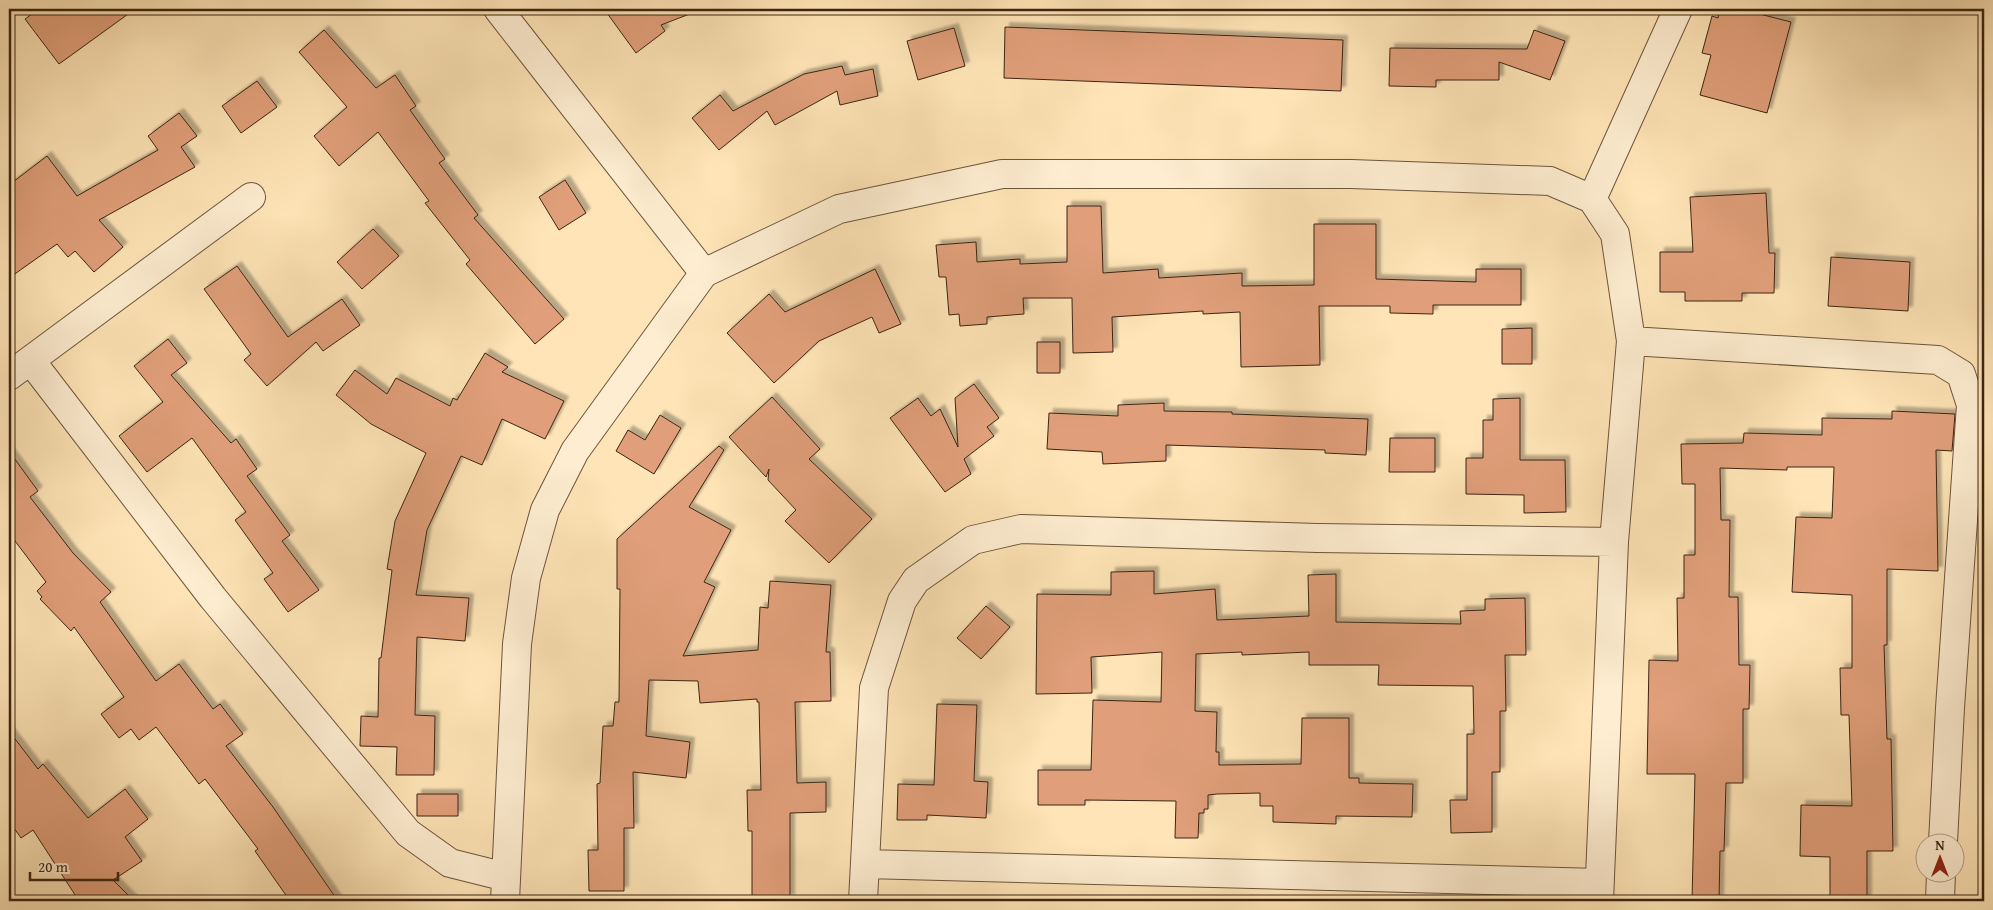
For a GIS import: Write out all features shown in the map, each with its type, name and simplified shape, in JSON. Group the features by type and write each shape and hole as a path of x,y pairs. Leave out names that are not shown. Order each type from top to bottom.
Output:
{"street":[{"path":"498,9 704,273"},
{"path":"1592,200 1678,9"},
{"path":"31,361 213,598 408,833 450,863 505,889 516,644 526,578 545,510 575,451 704,273 839,209 1002,174 1351,174 1550,181 1592,200 1614,234 1631,341 1614,542 1599,892 865,864"},
{"path":"9,376 251,197"},
{"path":"1631,341 1938,360 1973,374 1950,698 1943,832"},
{"path":"863,901 874,688 902,601 916,580 974,540 1021,529 1317,538 1614,542"},
{"path":"1940,901 1941,882"}],"building":[{"path":"39,9 135,9 59,64 25,19"},
{"path":"604,9 700,10 661,25 665,31 636,53"},
{"path":"1720,9 1740,9 1791,22 1767,113 1700,95 1711,55 1702,53 1712,16 1718,18"},
{"path":"1005,27 1343,40 1341,91 1004,78"},
{"path":"954,28 965,66 918,80 907,41"},
{"path":"324,30 376,88 395,75 416,106 410,110 445,159 439,163 478,215 474,218 564,319 535,344 466,264 470,260 425,203 429,201 378,132 339,166 314,136 347,107 299,52"},
{"path":"1534,30 1565,41 1550,80 1499,62 1499,80 1436,80 1436,87 1389,86 1390,48 1527,49"},
{"path":"842,66 845,75 873,69 878,96 840,105 837,91 775,125 767,111 719,150 692,118 720,95 733,111 804,74"},
{"path":"257,81 277,107 241,133 222,106"},
{"path":"179,113 197,136 181,147 195,167 99,220 123,247 94,272 75,251 68,257 57,244 9,278 9,185 47,156 77,196 158,150 148,136"},
{"path":"565,180 586,213 559,230 539,197"},
{"path":"1766,193 1769,253 1775,253 1774,293 1742,293 1742,301 1685,301 1685,292 1660,292 1660,252 1693,252 1690,197"},
{"path":"1067,206 1101,206 1103,273 1158,269 1159,278 1242,273 1242,286 1314,285 1314,224 1376,224 1376,279 1476,282 1476,269 1521,269 1521,305 1433,305 1433,314 1390,313 1390,306 1319,306 1320,365 1241,367 1240,312 1203,314 1203,311 1112,317 1113,352 1073,353 1072,298 1023,298 1024,314 987,317 987,324 960,326 959,314 949,315 946,277 939,277 936,245 976,242 977,262 1020,259 1020,264 1067,262"},
{"path":"373,229 399,256 362,289 337,262"},
{"path":"1831,257 1910,262 1908,311 1828,306"},
{"path":"237,266 288,337 342,299 360,325 323,351 316,342 267,386 244,360 251,354 204,289"},
{"path":"875,269 901,324 879,333 872,317 819,341 774,383 727,333 769,294 785,312"},
{"path":"1532,328 1532,364 1502,364 1502,329"},
{"path":"168,339 187,363 171,375 231,443 236,439 257,469 247,476 290,535 282,541 319,590 288,612 264,579 273,573 235,520 246,512 192,438 147,472 119,436 163,402 134,366"},
{"path":"1037,342 1060,342 1060,373 1037,373"},
{"path":"485,353 508,367 502,372 564,401 545,439 502,419 482,465 461,456 427,530 416,595 469,598 465,641 417,637 415,715 435,716 434,775 396,775 397,747 360,746 361,716 378,717 379,658 381,658 392,570 387,569 395,521 426,453 371,424 336,395 355,370 387,394 396,378 450,406 453,398 457,400"},
{"path":"974,384 999,418 987,427 994,436 964,459 971,474 945,492 890,418 918,398 931,416 940,409 958,447 955,398"},
{"path":"772,397 820,449 809,459 872,519 829,563 785,521 796,510 768,480 769,469 766,477 729,437"},
{"path":"1520,398 1520,460 1565,460 1566,512 1524,513 1524,495 1466,494 1466,458 1483,458 1483,420 1493,420 1493,399"},
{"path":"1164,403 1164,411 1232,412 1232,414 1368,419 1366,455 1325,453 1325,450 1166,445 1166,461 1103,464 1102,452 1047,449 1049,413 1118,416 1118,405"},
{"path":"1892,411 1955,414 1952,451 1936,450 1938,571 1887,569 1887,645 1884,645 1887,739 1891,739 1893,851 1867,851 1867,901 1830,901 1830,857 1800,856 1801,805 1852,806 1849,715 1841,715 1840,668 1852,668 1852,595 1792,592 1796,517 1832,518 1834,467 1787,467 1787,470 1720,468 1721,520 1730,520 1729,597 1738,597 1739,665 1750,665 1749,709 1743,709 1743,783 1726,783 1724,851 1720,851 1719,901 1692,901 1695,774 1647,774 1649,660 1678,661 1677,598 1684,598 1684,555 1695,555 1695,484 1682,484 1681,444 1743,443 1744,433 1822,435 1822,418 1892,419"},
{"path":"660,415 681,428 654,474 616,451 628,430 645,440"},
{"path":"1390,438 1435,438 1435,472 1389,472"},
{"path":"719,446 724,450 689,507 731,530 704,582 715,587 683,656 758,650 760,607 768,608 770,581 831,585 826,652 830,652 831,701 795,702 797,783 826,782 826,812 790,813 790,899 752,898 752,831 748,831 747,790 761,790 759,702 757,702 757,699 700,703 698,681 649,680 646,736 690,742 686,778 633,772 634,828 624,828 624,891 589,891 588,850 598,850 597,784 600,783 603,726 613,726 615,702 619,702 620,589 617,589 617,539"},
{"path":"9,451 38,491 30,497 73,553 111,592 100,602 156,681 179,664 213,709 220,704 243,734 226,746 273,807 338,901 290,901 255,851 258,849 205,779 199,784 156,727 139,740 131,729 119,738 101,714 124,697 74,627 71,631 40,599 42,597 37,591 46,582 9,533"},
{"path":"1154,571 1154,594 1215,589 1217,620 1309,616 1308,575 1336,574 1336,622 1461,624 1460,611 1485,610 1485,599 1525,598 1526,655 1505,655 1506,711 1500,711 1500,772 1492,772 1492,832 1451,833 1450,800 1467,800 1467,734 1474,734 1473,686 1378,685 1379,665 1309,665 1309,652 1242,655 1242,652 1196,654 1195,711 1217,712 1216,752 1219,752 1219,765 1301,764 1302,718 1349,718 1349,778 1359,778 1359,783 1413,784 1412,817 1336,816 1336,824 1273,822 1273,806 1260,806 1260,793 1217,794 1208,795 1208,809 1204,809 1204,813 1199,813 1198,838 1175,838 1176,801 1085,800 1085,805 1038,805 1038,770 1091,770 1093,700 1161,702 1162,652 1091,657 1092,693 1036,694 1037,594 1111,595 1111,572"},
{"path":"986,606 1010,627 981,659 957,638"},
{"path":"937,704 977,705 974,781 988,782 986,818 927,815 927,820 897,820 898,784 934,785"},
{"path":"9,731 38,769 43,764 88,818 125,789 148,819 125,837 142,861 113,880 134,901 79,901 33,830 21,838 9,821"},
{"path":"417,794 458,794 458,816 417,816"}]}
